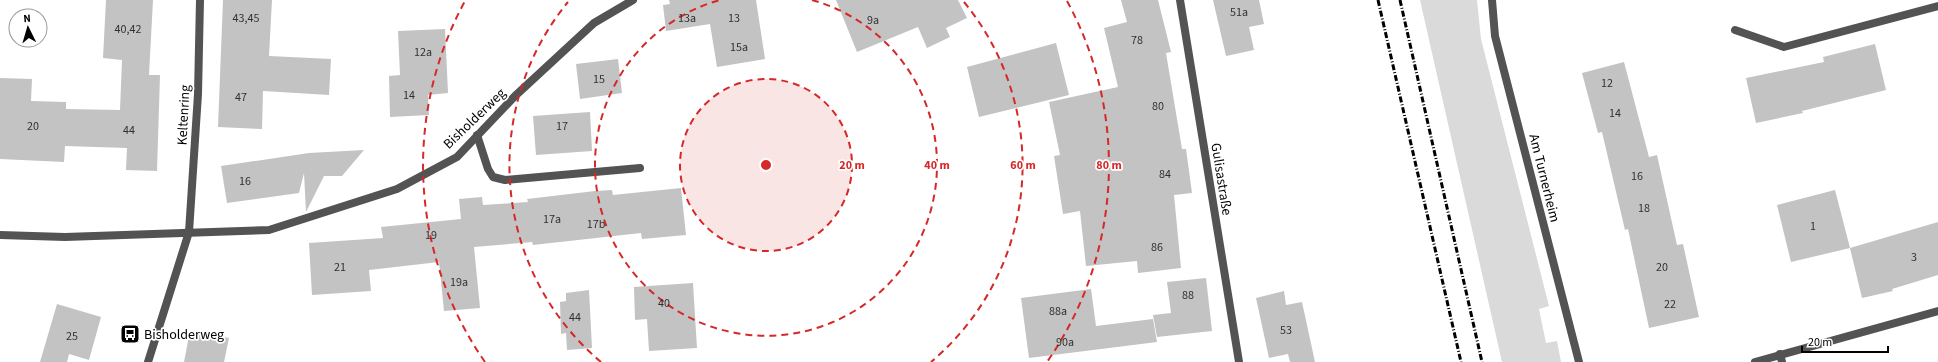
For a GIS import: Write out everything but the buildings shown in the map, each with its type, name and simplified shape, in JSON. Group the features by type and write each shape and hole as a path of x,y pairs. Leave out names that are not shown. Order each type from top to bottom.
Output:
{"street":[{"name":"Keltenring","path":"148,362 190,232 198,94 200,0"},
{"name":"Bisholderweg","path":"0,235 65,237 269,230 397,189 457,157 515,96 594,23 633,0"},
{"name":"Gulisastraße","path":"1180,0 1239,362"},
{"name":"Am Turnerheim","path":"1492,0 1495,36 1579,362"},
{"path":"1734,30 1784,47 1938,6"},
{"path":"477,135 488,169 493,177 505,180 640,168"},
{"path":"1755,362 1781,358 1938,311"}],"shaded area":[{"path":"1420,0 1477,0 1481,39 1549,306 1539,309 1546,343 1557,341 1561,362 1502,362"}],"railway":[{"path":"1378,0 1461,362"},
{"path":"1400,0 1482,362"}],"place":[{"name":"Bisholderweg","path":"130,334"}]}
